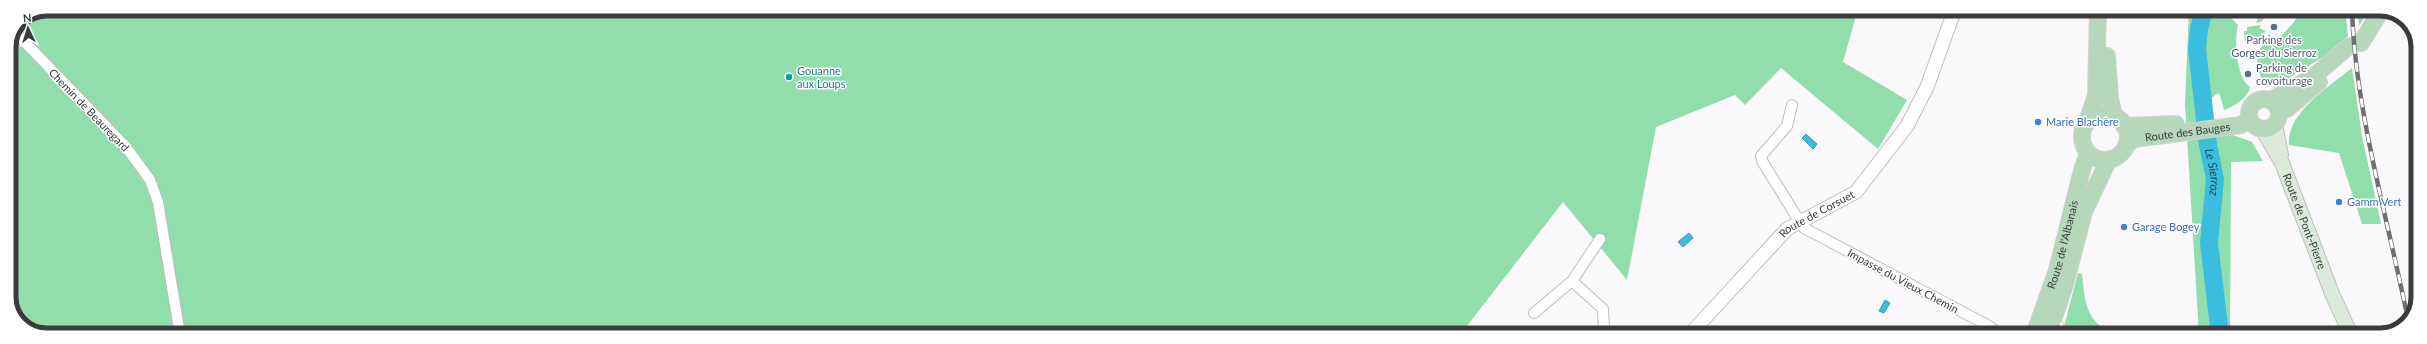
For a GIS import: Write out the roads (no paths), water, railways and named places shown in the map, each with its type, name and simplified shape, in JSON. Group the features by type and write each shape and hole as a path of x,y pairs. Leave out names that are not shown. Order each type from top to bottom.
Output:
{"main road":[{"path":"2098,16 2096,95 2082,134 2082,141 2088,153 2094,157 2109,159 2122,152 2126,145 2127,132 2119,121 2110,98 2107,16"},
{"path":"2355,44 2370,16"},
{"path":"2259,120 2279,117 2274,104 2314,76 2355,44 2377,16"},
{"name":"Route des Bauges","path":"2126,145 2134,139 2176,129 2221,122 2233,116 2259,120 2256,101 2274,104"},
{"path":"2087,122 2100,115 2119,121"},
{"name":"Route de Pont-Pierre","path":"2259,120 2279,140 2282,163 2327,280 2348,328"},
{"name":"Route des Bauges","path":"2119,121 2176,129"},
{"name":"Route de l'Albanais","path":"2036,328 2057,270 2082,170 2088,153"},
{"name":"Route de l'Albanais","path":"2050,328 2084,212 2109,159"},
{"name":"Route de Pont-Pierre","path":"2327,280 2353,328"}],"street":[{"name":"Route de Corsuet","path":"1696,328 1787,229 1802,225 1856,192 1907,126 1927,87 1952,16"},
{"name":"Chemin de Beauregard","path":"18,35 126,147 150,180 158,202 179,328"},
{"path":"1792,105 1787,126 1761,156 1762,161 1802,225"},
{"name":"Impasse du Vieux Chemin","path":"1802,225 1992,328"},
{"path":"1534,313 1572,281 1600,239"},
{"path":"2042,328 2056,288 2057,270"},
{"path":"1572,281 1603,309 1604,328"},
{"path":"2054,314 2056,323 2060,328"}],"water":[{"path":"1806,134 1817,144 1813,149 1802,138"},
{"path":"1689,233 1693,238 1683,247 1678,242"},
{"path":"1885,300 1890,303 1884,313 1879,311"}],"waterway":[{"name":"Le Sierroz","path":"2202,16 2197,49 2208,145 2215,179 2209,243 2219,328"}],"railway":[{"path":"2352,16 2354,48 2366,126 2406,313"}],"place":[{"name":"Parking des Gorges du Sierroz","path":"2274,27"},
{"name":"Parking de covoiturage","path":"2248,74"},
{"name":"Gouanne aux Loups","path":"789,77"},
{"name":"Marie Blachère","path":"2038,122"},
{"name":"Gamm Vert","path":"2339,202"},
{"name":"Garage Bogey","path":"2124,227"}]}
